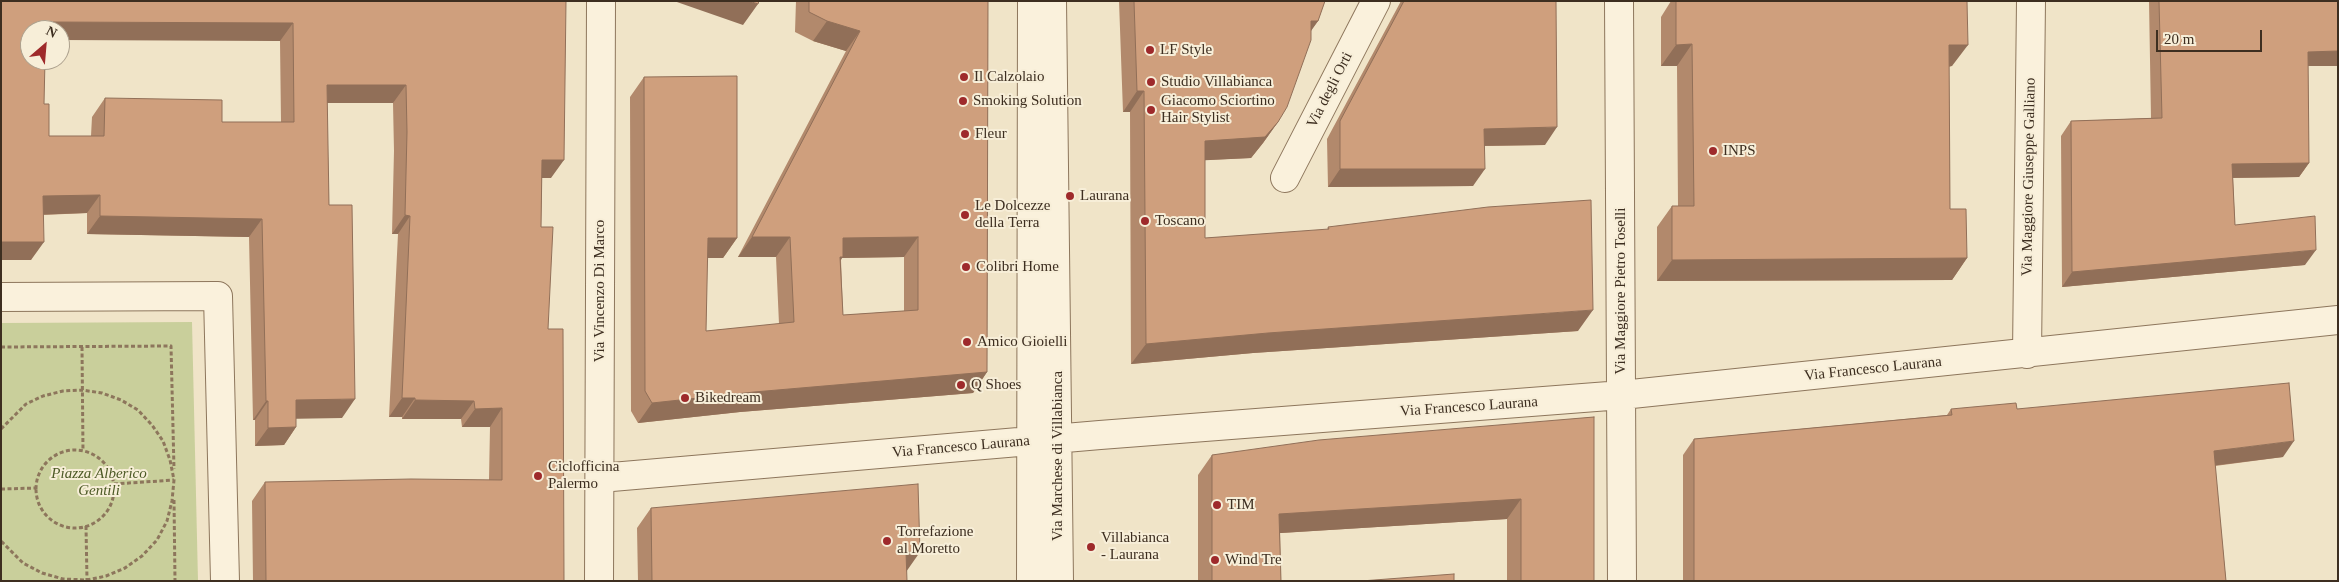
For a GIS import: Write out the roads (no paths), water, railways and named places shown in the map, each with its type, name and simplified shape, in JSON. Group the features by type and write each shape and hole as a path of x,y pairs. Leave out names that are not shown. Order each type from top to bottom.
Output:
{"street":[{"name":"Via Vincenzo Di Marco","path":"599,581 601,1"},
{"name":"Via Marchese di Villabianca","path":"1031,581 1032,1"},
{"name":"Via Marchese di Villabianca","path":"1052,1 1059,581"},
{"name":"Via degli Orti","path":"1285,178 1376,1"},
{"name":"Via Maggiore Pietro Toselli","path":"1619,1 1622,581"},
{"name":"Via Maggiore Giuseppe Galliano","path":"2028,354 2031,1"},
{"path":"1,297 218,296 224,581"},
{"name":"Via Francesco Laurana","path":"600,478 1031,441 1622,395 2028,354 2338,320"}],"place":[{"name":"LF Style","path":"1150,50"},
{"name":"Il Calzolaio","path":"964,77"},
{"name":"Studio Villabianca","path":"1151,82"},
{"name":"Smoking Solution","path":"963,101"},
{"name":"Giacomo Sciortino Hair Stylist","path":"1151,110"},
{"name":"Fleur","path":"965,134"},
{"name":"INPS","path":"1713,151"},
{"name":"Laurana","path":"1070,196"},
{"name":"Le Dolcezze della Terra","path":"965,215"},
{"name":"Toscano","path":"1145,221"},
{"name":"Colibri Home","path":"966,267"},
{"name":"Amico Gioielli","path":"967,342"},
{"name":"Q Shoes","path":"961,385"},
{"name":"Bikedream","path":"685,398"},
{"name":"Ciclofficina Palermo","path":"538,476"},
{"name":"TIM","path":"1217,505"},
{"name":"Torrefazione al Moretto","path":"887,541"},
{"name":"Villabianca - Laurana","path":"1091,547"},
{"name":"Wind Tre","path":"1215,560"}],"park label":[{"name":"Piazza Alberico Gentili","path":"99,482"}]}
